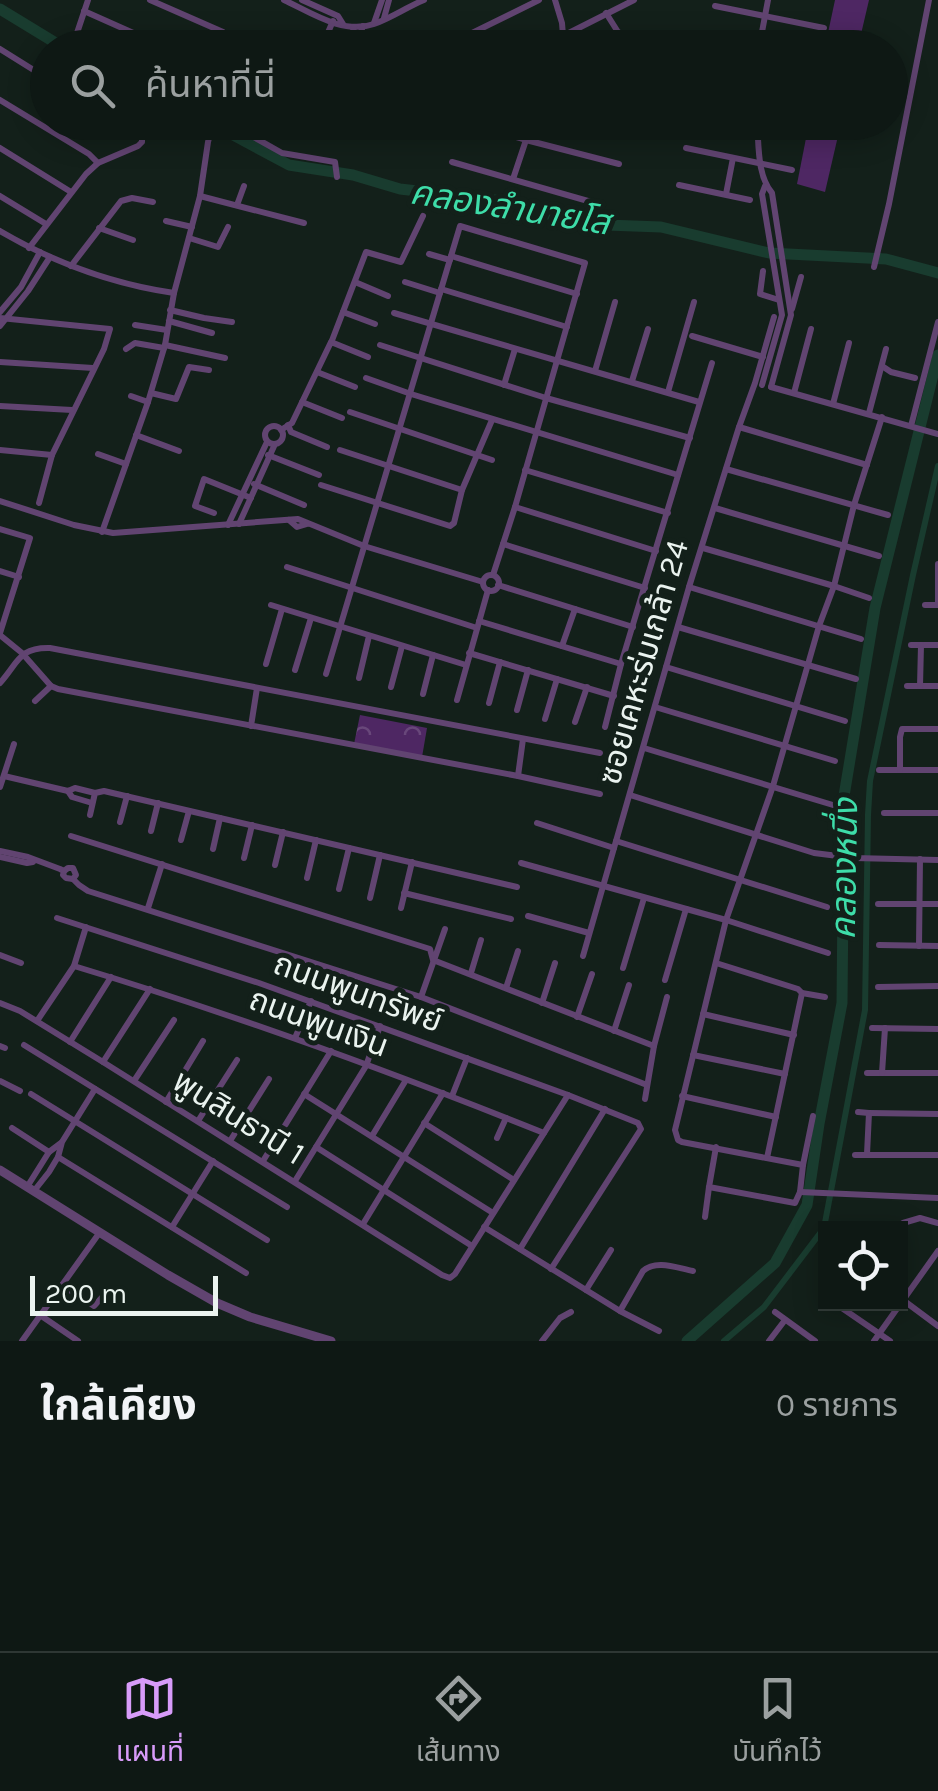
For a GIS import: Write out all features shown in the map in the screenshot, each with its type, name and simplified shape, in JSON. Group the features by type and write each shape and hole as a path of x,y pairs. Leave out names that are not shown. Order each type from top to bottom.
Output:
{"street":[{"path":"78,30 88,0"},
{"path":"150,0 218,30"},
{"path":"284,0 334,19"},
{"path":"302,0 344,25 358,26 374,24 424,0"},
{"path":"389,0 408,7"},
{"path":"384,18 389,0"},
{"path":"374,24 389,0"},
{"path":"479,30 542,0 555,0 562,30"},
{"path":"574,30 634,0"},
{"path":"762,30 768,0"},
{"path":"908,107 929,0"},
{"path":"715,6 824,28"},
{"path":"84,10 128,30"},
{"path":"606,13 617,30"},
{"path":"329,30 334,19"},
{"path":"357,30 358,26"},
{"path":"0,48 30,67"},
{"path":"0,100 30,118"},
{"path":"65,140 98,164"},
{"path":"29,248 86,174 98,164 138,146 142,140"},
{"path":"102,532 165,346 170,310 200,196 208,140"},
{"path":"258,140 282,154 335,162 337,177"},
{"path":"514,179 526,140 619,164"},
{"path":"758,140 765,184 772,193 783,304 763,385"},
{"path":"874,267 902,140"},
{"path":"0,148 71,192"},
{"path":"686,148 792,170"},
{"path":"726,194 734,158"},
{"path":"452,162 602,205"},
{"path":"679,185 750,200"},
{"path":"236,205 244,186"},
{"path":"0,196 46,224"},
{"path":"200,196 304,223"},
{"path":"72,266 121,202 127,198 153,202"},
{"path":"271,443 282,440 284,428 317,372 366,252 401,262 424,216"},
{"path":"166,221 192,227"},
{"path":"326,674 462,226 584,262 493,575"},
{"path":"189,238 218,247 228,227"},
{"path":"99,228 134,240"},
{"path":"0,231 72,266 174,294"},
{"path":"0,326 40,252"},
{"path":"429,254 577,294"},
{"path":"2,316 28,292 50,257"},
{"path":"763,271 760,294 783,304 790,315"},
{"path":"763,385 801,278"},
{"path":"354,282 388,296"},
{"path":"404,282 567,327"},
{"path":"595,371 616,302"},
{"path":"668,392 694,302"},
{"path":"170,310 232,322"},
{"path":"343,312 375,324"},
{"path":"394,313 699,402"},
{"path":"2,316 110,329 52,455 39,504"},
{"path":"763,385 763,357 774,317"},
{"path":"913,426 938,322"},
{"path":"135,325 212,333"},
{"path":"632,381 648,329"},
{"path":"794,394 811,329"},
{"path":"692,336 763,357"},
{"path":"126,349 135,343 225,358"},
{"path":"331,343 368,358"},
{"path":"833,404 850,343"},
{"path":"380,344 546,398 690,438"},
{"path":"504,384 515,349"},
{"path":"869,413 886,349"},
{"path":"0,362 93,368"},
{"path":"605,726 712,363"},
{"path":"882,366 915,378"},
{"path":"151,393 176,399 189,367 209,370"},
{"path":"317,372 355,387"},
{"path":"366,378 678,476"},
{"path":"763,385 936,433"},
{"name":"ซอยเคหะร่มเกล้า 24","path":"582,956 738,427 763,385"},
{"path":"131,396 148,402"},
{"path":"302,402 342,418"},
{"path":"0,406 72,410"},
{"path":"350,412 492,460"},
{"path":"803,1166 678,1140 675,1130 726,920 773,786 882,417"},
{"path":"321,485 450,526 492,420"},
{"path":"271,443 264,436 274,426 327,447"},
{"path":"738,427 867,465"},
{"path":"136,435 179,452"},
{"path":"228,524 271,443"},
{"path":"0,450 52,455"},
{"path":"340,450 462,490"},
{"path":"98,454 126,464"},
{"path":"266,454 318,475"},
{"path":"726,469 888,515"},
{"path":"525,470 668,512"},
{"path":"214,513 195,506 204,479 246,496"},
{"path":"252,484 304,505"},
{"path":"239,524 246,496"},
{"path":"0,501 102,532 293,520 296,527 306,524 364,546 485,586 494,590 498,579 493,575 486,576 485,586 478,624 457,700"},
{"path":"515,507 656,550"},
{"path":"715,508 880,556"},
{"path":"0,529 30,538 0,634 51,686 600,794"},
{"path":"503,544 645,588"},
{"path":"703,548 869,598"},
{"path":"925,605 938,605 938,564"},
{"path":"287,567 621,664"},
{"path":"0,571 20,577"},
{"path":"498,585 633,627"},
{"path":"690,587 862,639"},
{"path":"271,605 466,665"},
{"path":"266,664 282,608"},
{"path":"562,646 574,609"},
{"path":"295,670 311,618"},
{"path":"678,627 856,680"},
{"path":"359,678 370,636"},
{"path":"911,645 938,645"},
{"path":"920,686 921,645"},
{"path":"391,687 402,646"},
{"path":"0,682 22,654 34,648 50,648 600,753"},
{"path":"470,652 614,696"},
{"path":"423,694 433,655"},
{"path":"488,703 500,662"},
{"path":"666,667 844,721"},
{"path":"517,710 528,670"},
{"path":"544,718 557,679"},
{"path":"35,701 51,686"},
{"path":"907,686 938,686"},
{"path":"575,722 587,687"},
{"path":"252,726 257,688"},
{"path":"655,707 835,761"},
{"path":"900,770 902,729 938,729"},
{"path":"518,776 523,739"},
{"path":"0,787 14,744"},
{"path":"644,748 833,805"},
{"path":"880,770 938,770"},
{"path":"4,776 68,791 104,791 517,887"},
{"path":"68,791 72,797 92,803"},
{"path":"90,815 96,793"},
{"path":"630,795 836,857 938,860"},
{"path":"120,822 126,796"},
{"path":"151,831 158,804"},
{"path":"181,840 189,810"},
{"path":"884,812 938,813"},
{"path":"213,849 220,818"},
{"path":"537,823 827,907"},
{"path":"244,858 252,825"},
{"path":"275,866 283,832"},
{"path":"71,836 430,949 433,960"},
{"path":"307,878 316,840"},
{"path":"339,889 349,848"},
{"path":"0,854 28,858 64,871 64,877 74,879 88,890 421,998 646,1085"},
{"path":"370,898 380,855"},
{"path":"919,946 920,860"},
{"path":"401,908 412,862"},
{"path":"521,863 828,953"},
{"path":"148,908 162,864"},
{"path":"404,893 511,919"},
{"path":"623,968 644,898"},
{"path":"878,904 938,904"},
{"path":"664,980 686,909"},
{"path":"528,916 589,933"},
{"name":"ถนนพูนทรัพย์","path":"57,918 380,1026 605,1109 639,1126 552,1269"},
{"path":"37,1021 74,966 86,927"},
{"path":"421,998 444,929"},
{"path":"471,974 482,940"},
{"path":"879,945 938,946"},
{"path":"506,988 518,951"},
{"path":"0,955 21,963"},
{"path":"433,960 654,1046"},
{"path":"542,1002 555,963"},
{"path":"716,963 824,998"},
{"name":"ถนนพูนเงิน","path":"74,966 295,1038 544,1133"},
{"path":"577,1016 592,974"},
{"path":"70,1042 111,977"},
{"path":"614,1031 629,985"},
{"path":"878,986 938,986"},
{"path":"103,1062 150,988"},
{"path":"767,1158 802,993"},
{"path":"645,1099 667,997"},
{"name":"พูนสินธานี 1","path":"0,1002 37,1021 450,1278 472,1246"},
{"path":"295,1038 310,1002"},
{"path":"703,1014 794,1035"},
{"path":"134,1081 174,1020"},
{"path":"295,1181 366,1066 380,1026"},
{"path":"872,1028 938,1029"},
{"path":"882,1073 885,1028"},
{"path":"166,1102 203,1041"},
{"path":"24,1044 286,1207"},
{"path":"263,1161 330,1051"},
{"path":"693,1055 785,1074"},
{"path":"362,1224 424,1123 447,1094 466,1058"},
{"path":"198,1122 237,1060"},
{"path":"868,1073 938,1073"},
{"path":"230,1141 269,1080"},
{"path":"372,1136 406,1080"},
{"path":"0,1081 20,1090"},
{"path":"31,1189 56,1160 62,1142 96,1089"},
{"path":"31,1094 267,1240"},
{"path":"304,1094 493,1213"},
{"path":"316,1147 472,1246 568,1095"},
{"path":"682,1096 776,1117"},
{"path":"520,1248 605,1109"},
{"path":"858,1112 938,1114"},
{"path":"867,1154 869,1113"},
{"path":"709,1187 796,1202 813,1116"},
{"path":"497,1138 506,1118"},
{"path":"424,1123 514,1180"},
{"path":"12,1128 47,1155 246,1273"},
{"path":"31,1189 47,1155 62,1142"},
{"path":"705,1218 716,1147"},
{"path":"855,1155 938,1154"},
{"path":"172,1227 213,1162"},
{"path":"0,1170 200,1294 268,1323 332,1341"},
{"path":"800,1192 938,1198"},
{"path":"908,1222 920,1218 938,1222"},
{"path":"484,1226 659,1331"},
{"path":"22,1341 100,1232"},
{"path":"586,1290 611,1250"},
{"path":"908,1293 938,1251"},
{"path":"620,1311 649,1266 693,1271"},
{"path":"926,1267 938,1276"},
{"path":"62,1285 94,1306 106,1293"},
{"path":"908,1304 938,1326"},
{"path":"846,1311 890,1341"},
{"path":"874,1341 895,1311"},
{"path":"542,1341 560,1318 571,1312"},
{"path":"775,1312 815,1341"},
{"path":"40,1314 78,1341"},
{"path":"769,1341 785,1320"}],"green space":[{"path":"835,0 869,0 862,30 829,30"},
{"path":"806,140 837,140 825,192 797,184"},
{"path":"360,715 427,728 422,757 354,744"}],"waterway":[{"name":"คลองลำนายโส","path":"0,9 34,30"},
{"name":"คลองลำนายโส","path":"242,140 289,165 353,175 400,189 512,202 579,224 661,227 769,253 886,259 938,273"},
{"name":"คลองหนึ่ง","path":"687,1341 775,1263 807,1205 842,1003 844,796 875,608 938,355"},
{"path":"724,1341 764,1307 824,1228 865,1010 870,781 938,466"}]}
